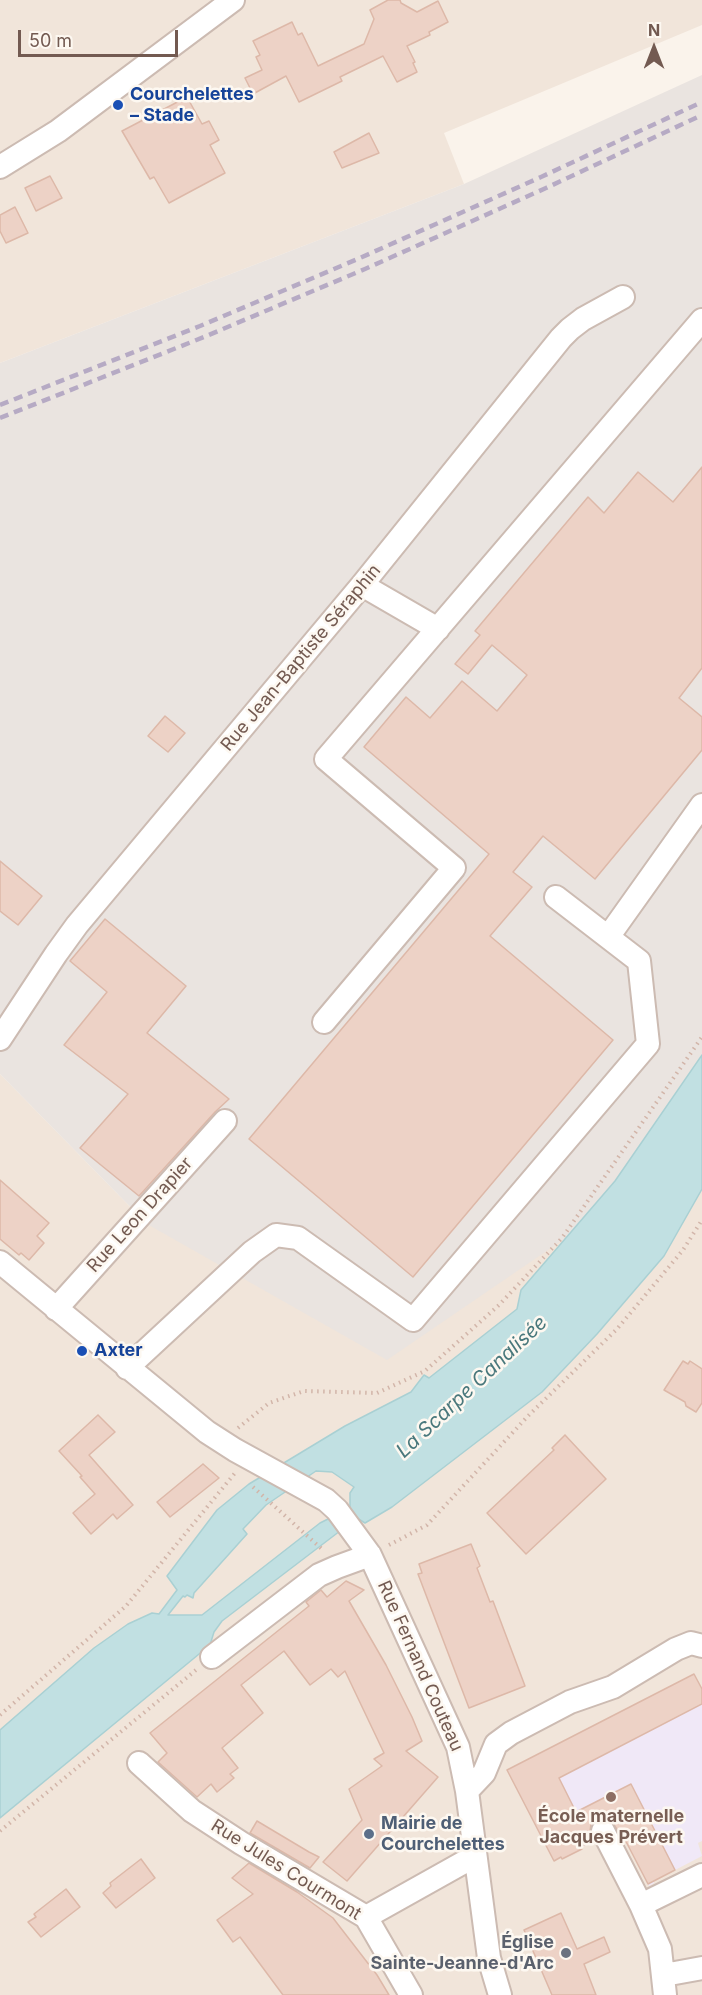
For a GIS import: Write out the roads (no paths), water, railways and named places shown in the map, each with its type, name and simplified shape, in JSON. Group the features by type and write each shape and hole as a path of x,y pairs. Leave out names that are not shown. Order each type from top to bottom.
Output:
{"street":[{"path":"0,167 86,111 233,0"},
{"name":"Rue Jean-Baptiste Séraphin","path":"0,1039 77,925 362,585 561,338 583,319 623,297"},
{"path":"324,1023 454,868 326,759 702,320"},
{"path":"362,585 438,628"},
{"path":"608,937 702,804"},
{"path":"127,1368 252,1252 276,1235 298,1238 413,1320 648,1044 639,961 556,897"},
{"name":"Rue Leon Drapier","path":"56,1309 225,1121"},
{"name":"Rue Fernand Couteau","path":"0,1262 127,1368 222,1442 327,1500 365,1548 458,1747 467,1791 489,1958 500,1995"},
{"path":"212,1657 319,1575 365,1548"},
{"path":"467,1791 483,1773 496,1744 511,1733 570,1702 613,1687 676,1649 691,1643 702,1646"},
{"name":"Rue Jules Courmont","path":"139,1763 192,1811 241,1843 366,1917 411,1995"},
{"path":"603,1831 641,1905 660,1949 664,1985 702,1968"},
{"path":"366,1917 475,1856"},
{"path":"641,1905 702,1875"},
{"name":"Rue Fernand Couteau","path":"488,1995 489,1958"}],"water":[{"name":"La Scarpe Canalisée","path":"702,1055 702,1189 664,1256 597,1334 542,1392 392,1507 365,1523 357,1518 222,1621 214,1632 210,1645 0,1818 0,1730 94,1648 128,1624 152,1613 159,1614 177,1590 167,1576 217,1510 249,1484 345,1426 411,1392 424,1375 429,1378 517,1309 521,1290 615,1181","holes":["316,1471 332,1472 354,1487 350,1493 350,1508 320,1523 202,1615 168,1615 183,1596 193,1598 194,1593 247,1534 243,1529 266,1505"]}],"railway":[{"path":"0,405 200,326 360,258 702,102"},
{"path":"0,418 204,337 365,269 702,115"}],"place":[{"name":"Courchelettes – Stade","path":"118,105"},
{"name":"Axter","path":"82,1351"},
{"name":"École maternelle Jacques Prévert","path":"611,1797"},
{"name":"Mairie de Courchelettes","path":"369,1834"},
{"name":"Église Sainte-Jeanne-d'Arc","path":"566,1953"}]}
